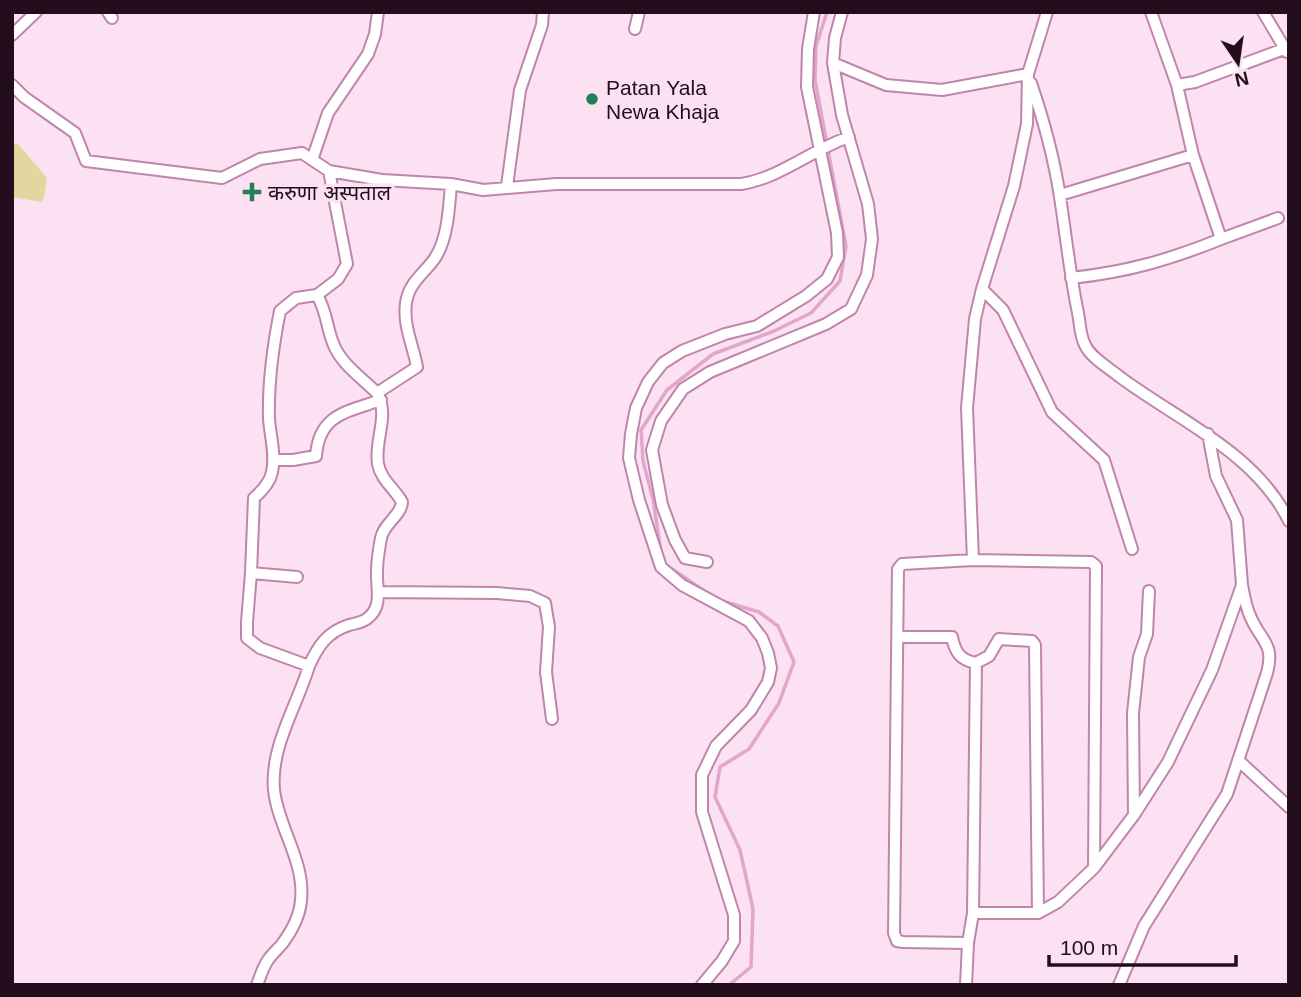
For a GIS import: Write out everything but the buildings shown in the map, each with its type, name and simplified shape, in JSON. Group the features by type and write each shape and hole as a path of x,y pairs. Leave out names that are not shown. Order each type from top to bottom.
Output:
{"street":[{"path":"12,35 36,12"},
{"path":"312,160 328,113 368,54 375,34 378,12"},
{"path":"508,187 520,90 542,25 543,12"},
{"path":"635,29 639,12"},
{"path":"702,985 734,941 734,915 702,812 702,775 716,746 751,710 768,682 771,668 762,638 749,621 682,586 661,567 639,500 629,458 631,434 636,408 648,382 663,363 682,351 725,334 757,326 806,296 827,279 838,257 837,233 822,149 807,87 808,49 814,12"},
{"path":"707,562 685,558 662,505 652,450 660,421 684,389 710,372 826,324 851,309 867,275 872,239 868,204 844,139 833,63 835,38 842,12"},
{"path":"973,560 967,408 975,319 1014,186 1027,124 1028,74 1046,12"},
{"path":"1151,12 1177,85 1192,155 1221,239"},
{"path":"1177,85 1195,82 1286,52 1263,12"},
{"path":"833,63 886,85 942,90 1028,74"},
{"path":"1028,74 1048,134 1060,195 1070,278 1084,345 1131,385 1208,434 1241,461 1278,499 1289,521"},
{"path":"12,85 24,97 75,133 86,161 222,178 260,159 302,153 328,171 382,180 451,184 483,190 508,187 741,184 761,181 844,139"},
{"path":"1060,195 1192,155"},
{"path":"309,666 260,648 247,639 247,622 254,498 265,488 272,473 269,419 272,349 280,310 296,298 317,295 338,279 347,264 328,171"},
{"path":"273,460 316,456 317,440 322,428 345,411 379,396 417,367 407,331 406,303 410,288 435,258 447,220 451,184"},
{"path":"1070,278 1110,274 1151,265 1278,218"},
{"path":"982,289 1003,310 1052,412 1104,460 1132,548"},
{"path":"257,985 267,960 282,944 295,923 301,900 300,879 292,846 276,805 275,765 280,746 309,666 325,637 371,616 378,600 376,572 381,536 384,527 400,510 402,502 385,480 378,462 384,416 379,396 338,354 333,344 326,310 317,295"},
{"path":"1119,985 1144,926 1227,794 1272,658 1250,617 1242,585 1237,520 1216,476 1208,434"},
{"path":"968,943 903,942 897,941 894,933 897,575 902,564 973,560 1091,562 1096,566 1094,868"},
{"path":"251,573 297,577"},
{"path":"973,913 1038,913 1058,902 1094,868 1134,815 1168,762 1212,670 1242,585"},
{"path":"378,592 497,593 530,596 545,603 549,627 546,671 552,719"},
{"path":"1134,815 1133,713 1139,657 1147,634 1149,592"},
{"path":"898,637 952,637 955,651 962,659 976,663 989,656 999,639 1032,640 1035,645 1038,913"},
{"path":"966,985 973,913 976,663"},
{"path":"1238,760 1289,807"}],"shaded area":[{"path":"12,142 19,145 47,178 42,202 12,197"}],"waterway":[{"path":"661,552 653,499 643,461 641,430 667,390 713,354 774,331 811,313 840,281 846,246 815,80 816,46 827,12"},
{"path":"672,569 706,592"},
{"path":"722,601 759,612 778,626 794,662 779,703 749,749 720,767 715,797 740,850 753,909 751,967 729,985"}],"place":[{"name":"Patan Yala Newa Khaja","path":"592,99"},
{"name":"करुणा अस्पताल","path":"252,192"}]}
